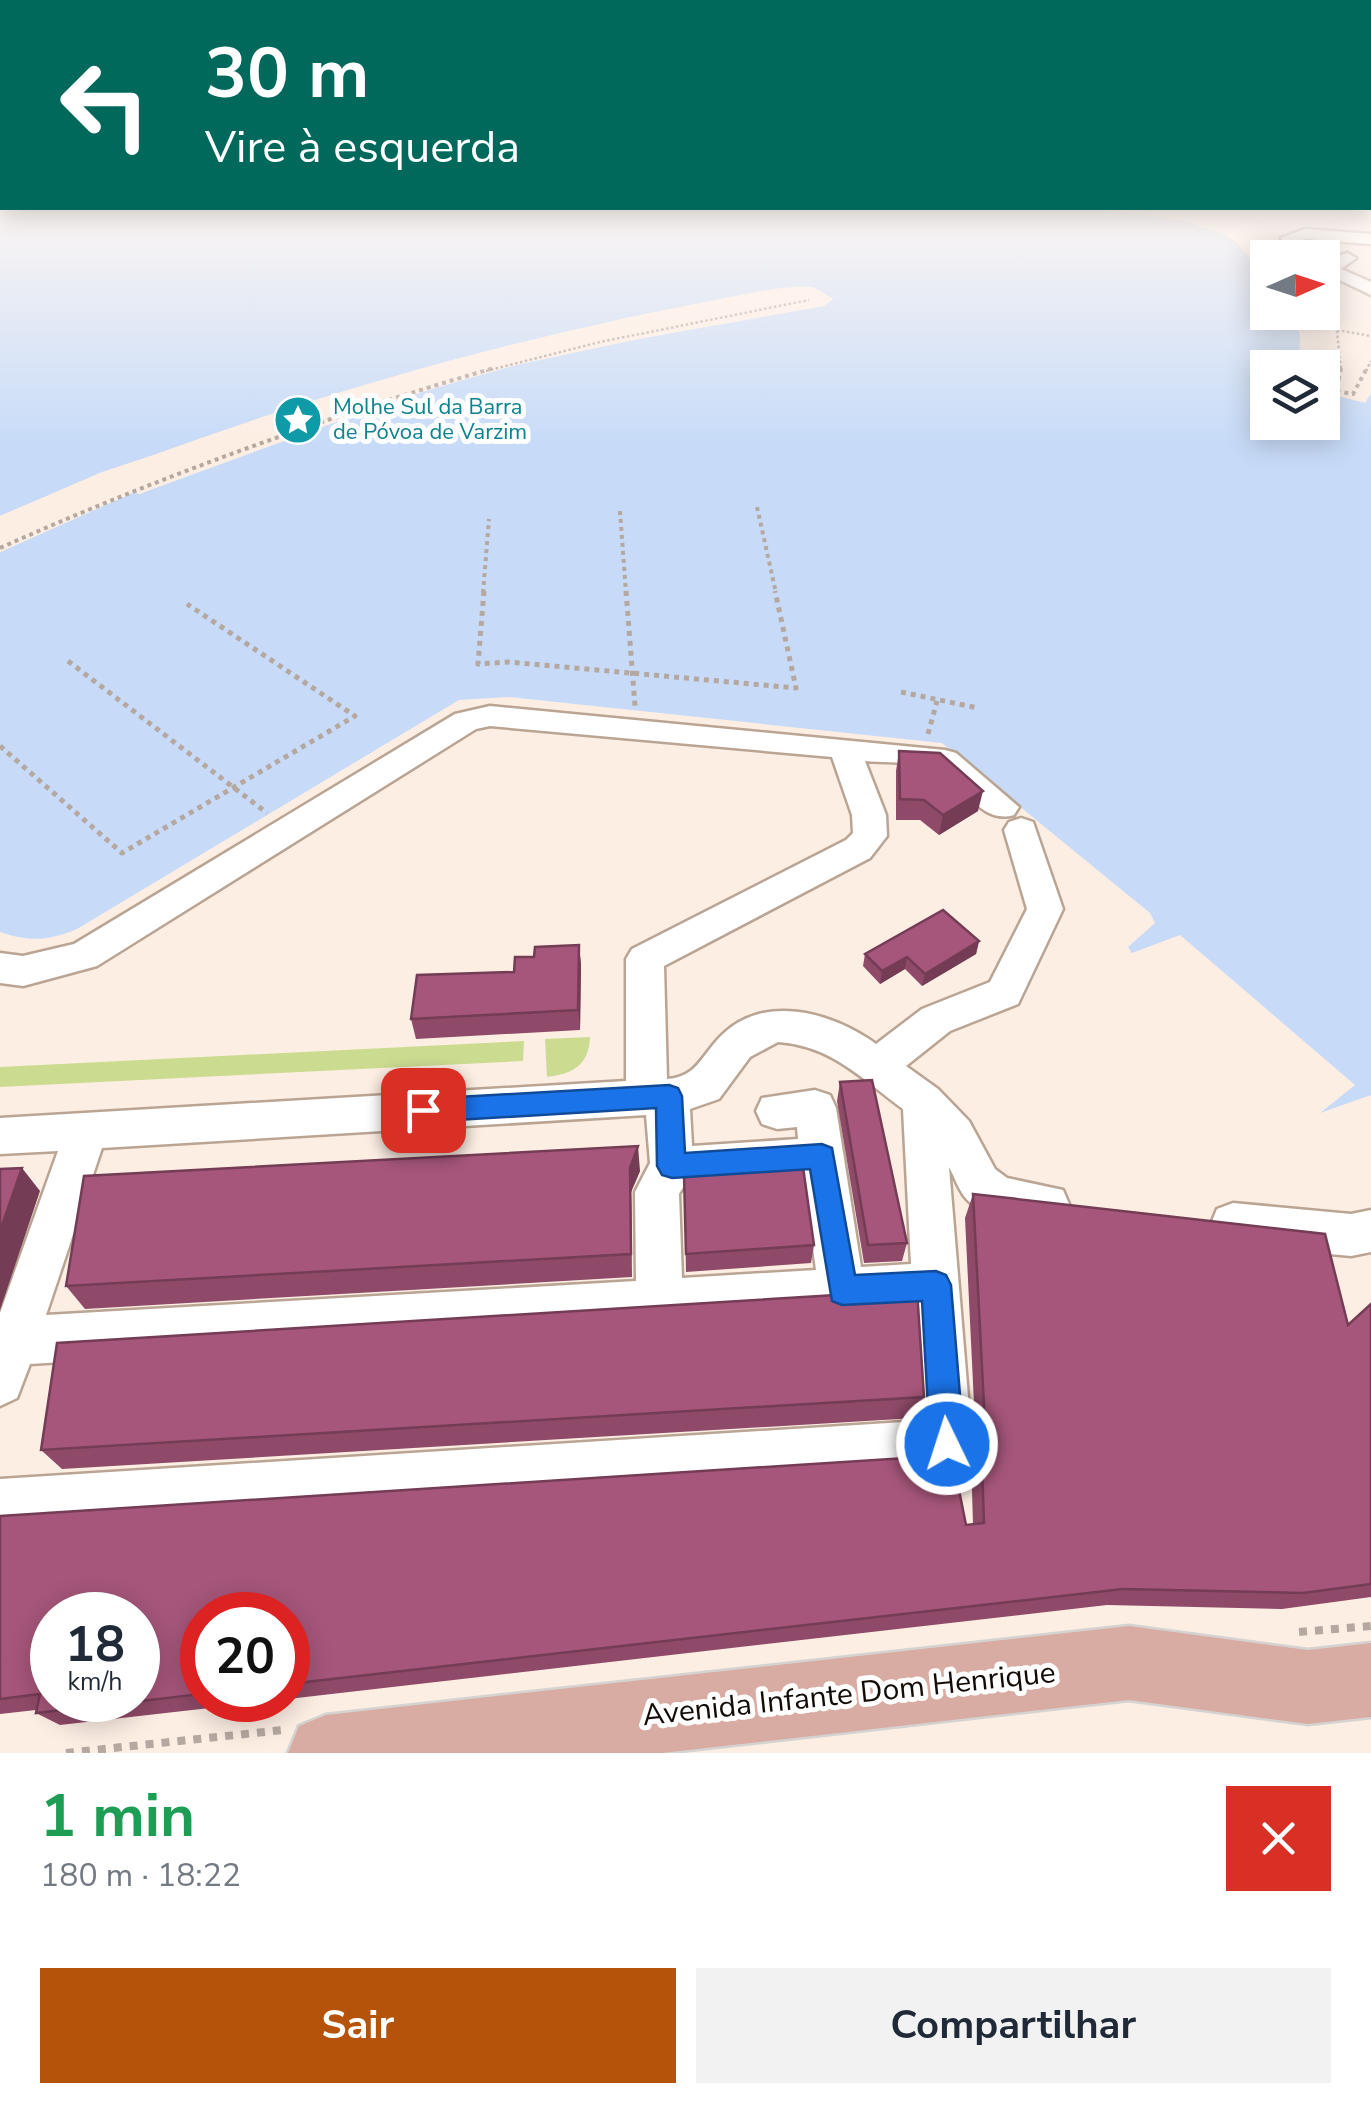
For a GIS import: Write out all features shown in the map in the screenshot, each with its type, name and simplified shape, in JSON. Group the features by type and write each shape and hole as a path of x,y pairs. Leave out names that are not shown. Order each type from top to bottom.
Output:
{"main road":[{"name":"Avenida Infante Dom Henrique","path":"326,1753 1130,1663 1308,1687 1371,1680"}],"lane":[{"path":"1340,297 1371,306"},
{"path":"0,968 23,971 84,956 466,721 490,716 922,756 945,760 1011,818 1045,909 1021,954 1011,985 990,1000 928,1022 898,1044 880,1068"},
{"path":"660,1302 656,1192 672,1166 658,1097 645,958 858,850 870,836 869,815 844,748"},
{"path":"0,1136 658,1097 705,1087 736,1046 773,1026 793,1024 833,1036 923,1101 954,1134 980,1183 997,1196 1080,1208"},
{"path":"0,1504 947,1444 923,1101"},
{"path":"777,1111 815,1108 842,1291"},
{"path":"87,1130 7,1361 660,1302 936,1285"},
{"path":"672,1166 822,1156"},
{"path":"1192,1220 1351,1236 1371,1231"}],"path":[{"path":"0,548 142,486 400,393 584,342 808,300"},
{"path":"1371,336 1337,330 1343,363 1336,391 1353,394 1371,361"},
{"path":"489,519 478,664 510,662 796,688 757,507"},
{"path":"620,511 636,729"},
{"path":"0,746 122,853 355,716 187,604"},
{"path":"68,661 290,830"},
{"path":"901,692 978,708"},
{"path":"922,756 938,700"}],"green space":[{"path":"590,1037 587,1055 578,1066 547,1077 545,1039"},
{"path":"524,1041 523,1061 0,1087 0,1067"}],"water":[{"path":"0,280 1250,280 1250,330 1299,330 1300,337 1300,350 1250,350 1250,440 1340,440 1340,396 1365,403 1371,393 1371,1095 1320,1113 1355,1085 1180,935 1132,953 1128,947 1155,923 1150,913 942,743 509,697 459,700 77,929 39,939 0,932 0,552 135,492 139,494 321,424 493,370 695,327 824,306 833,299 820,291 803,287 775,289 521,342 344,391 84,481 0,516"}],"pier":[{"path":"812,287 833,299 824,306 559,353 407,396 139,494 134,492 0,552 0,547 133,487 139,489 405,391 558,348 825,299 812,292 795,293 631,321 418,375 104,477 0,521 0,516 102,472 304,405 417,370 630,317"}],"building":[{"path":"899,751 940,753 983,791 943,815 924,800 900,799"},
{"path":"943,910 979,941 925,974 907,957 882,971 865,954"},
{"path":"579,945 578,1010 411,1019 417,975 514,972 515,957 534,957 535,947"},
{"path":"872,1080 907,1243 868,1245 840,1082"},
{"path":"638,1146 630,1168 631,1254 66,1286 84,1176"},
{"path":"803,1167 814,1245 686,1254 684,1175"},
{"path":"22,1168 0,1231 0,1169"},
{"path":"973,1194 1325,1234 1348,1325 1371,1304 1371,1584 1303,1593 1123,1589 310,1681 310,1592 180,1592 180,1697 160,1699 160,1592 30,1592 30,1695 0,1699 0,1516 952,1455 966,1525 984,1523 981,1437 985,1425"},
{"path":"917,1290 924,1397 41,1450 57,1343"}],"place":[{"name":"Molhe Sul da Barra de Póvoa de Varzim","path":"298,420"}],"route":[{"path":"423,1110 669,1096 672,1166 822,1156 842,1291 936,1285 947,1444"}]}
